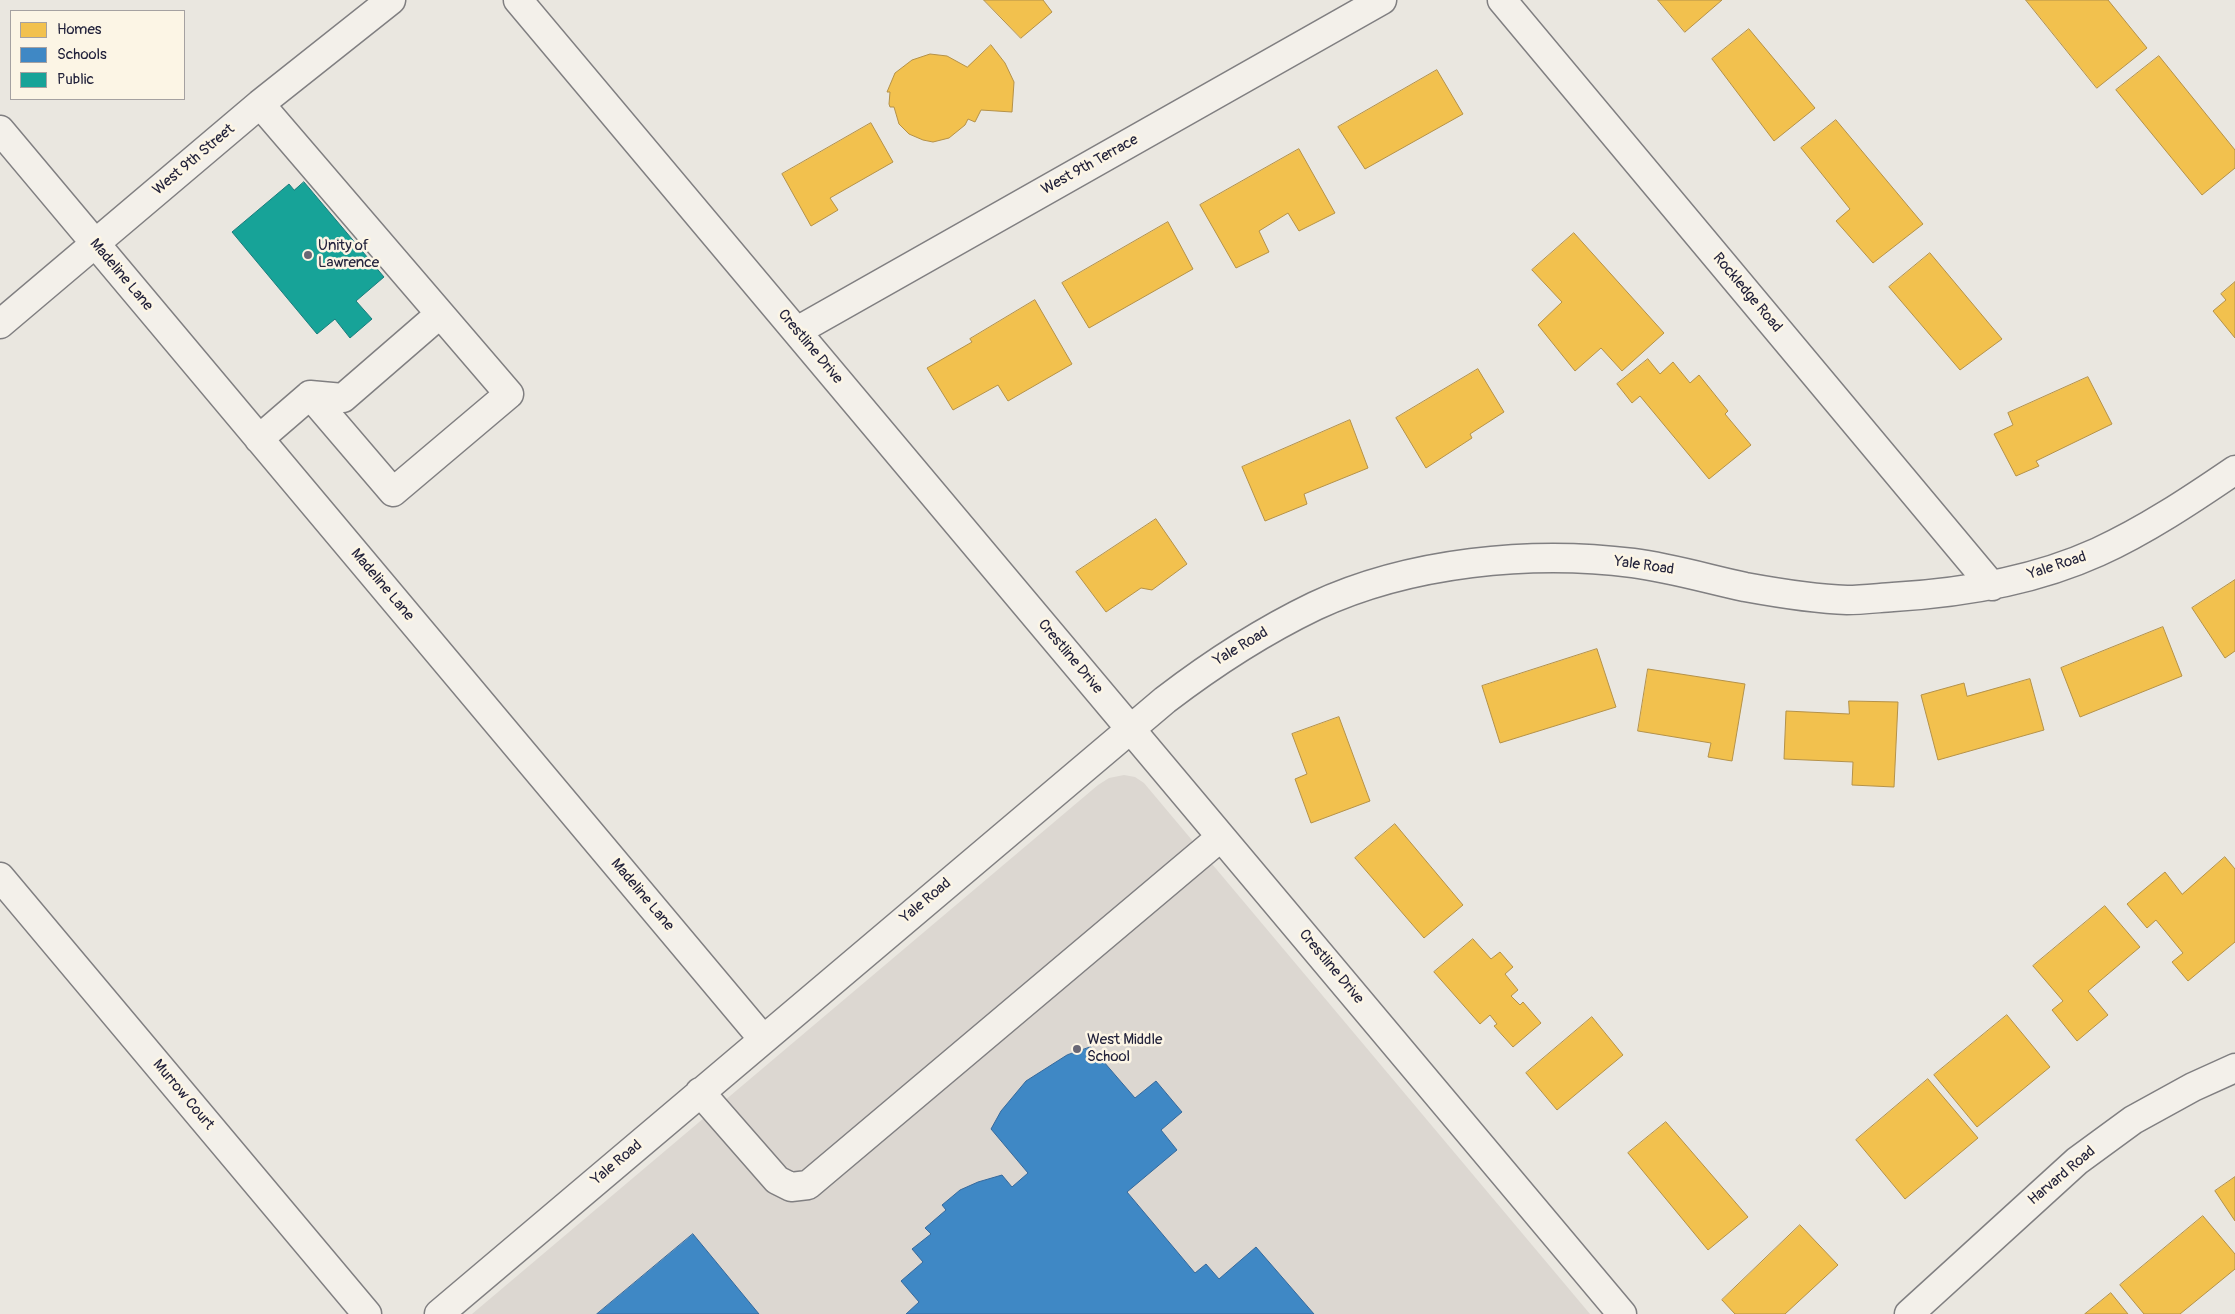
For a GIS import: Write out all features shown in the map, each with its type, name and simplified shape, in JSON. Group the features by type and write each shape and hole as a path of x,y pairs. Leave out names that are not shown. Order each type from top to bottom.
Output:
{"street":[{"name":"West 9th Street","path":"0,324 260,104 391,0"},
{"name":"Crestline Drive","path":"518,0 1622,1314"},
{"name":"West 9th Terrace","path":"797,331 1382,0"},
{"name":"Rockledge Road","path":"1502,0 1992,586"},
{"path":"260,104 509,394 393,492 310,395"},
{"name":"Madeline Lane","path":"0,130 763,1040"},
{"path":"259,439 310,395 343,398 440,314"},
{"name":"Yale Road","path":"439,1314 1130,729 1211,664 1276,626 1316,606 1373,584 1439,569 1500,560 1565,558 1687,572 1745,587 1848,600 1921,595 1992,586 2043,572 2096,553 2150,525 2235,470"},
{"path":"700,1092 777,1180 791,1187 808,1186 1221,837"},
{"name":"Murrow Court","path":"0,877 367,1314"},
{"name":"Harvard Road","path":"1909,1314 2077,1161 2133,1120 2193,1087 2235,1068"}],"shaded area":[{"name":"West Middle School","path":"1124,775 1135,777 1144,783 1590,1314 472,1314 1098,785 1109,778"}],"building: Homes":[{"path":"984,0 1043,0 1052,12 1021,38"},
{"path":"1658,0 1722,0 1685,32"},
{"path":"2026,0 2108,0 2147,48 2097,88"},
{"path":"1749,29 1815,108 1774,141 1712,59"},
{"path":"991,45 1005,63 1014,82 1012,112 981,110 975,122 968,119 965,125 949,138 933,142 909,134 899,124 894,107 890,107 889,104 890,92 887,92 895,73 912,60 930,54 947,56 967,67"},
{"path":"2159,56 2235,150 2235,168 2202,195 2116,90"},
{"path":"1437,70 1463,114 1365,169 1338,127"},
{"path":"1836,120 1923,224 1873,263 1836,221 1850,209 1801,148"},
{"path":"871,123 893,162 830,198 838,210 811,226 782,174"},
{"path":"1299,149 1335,213 1299,231 1288,213 1259,231 1269,252 1236,268 1200,205"},
{"path":"1168,222 1193,269 1089,328 1062,283"},
{"path":"1574,233 1664,333 1622,371 1601,348 1575,371 1538,325 1562,302 1532,270"},
{"path":"1930,253 2002,339 1960,370 1889,287"},
{"path":"2235,282 2235,338 2213,311 2226,300 2221,294"},
{"path":"1035,300 1072,364 1008,401 998,385 953,410 927,368 972,342 970,339"},
{"path":"1648,359 1660,374 1673,362 1690,383 1699,375 1728,411 1725,414 1751,445 1709,479 1640,396 1632,403 1617,384"},
{"path":"1478,369 1504,412 1470,434 1472,438 1426,468 1396,418"},
{"path":"2088,377 2112,424 2036,461 2039,466 2016,476 1994,434 2013,425 2008,413"},
{"path":"1350,420 1368,468 1304,494 1307,504 1265,521 1242,467"},
{"path":"1156,519 1187,564 1152,590 1141,588 1106,612 1076,572"},
{"path":"2235,580 2235,651 2225,658 2192,608"},
{"path":"2163,627 2182,676 2080,717 2061,668"},
{"path":"1597,649 1616,707 1500,743 1482,686"},
{"path":"1648,669 1745,684 1732,761 1708,757 1711,743 1638,731"},
{"path":"2030,679 2044,730 1938,760 1921,695 1964,683 1967,696"},
{"path":"1849,701 1898,702 1894,787 1852,785 1853,762 1784,759 1786,711 1849,714"},
{"path":"1339,717 1370,801 1311,823 1295,779 1307,774 1292,734"},
{"path":"1395,824 1463,905 1424,938 1355,858"},
{"path":"2225,857 2235,869 2235,942 2188,981 2172,962 2183,953 2156,920 2147,928 2127,904 2165,872 2182,894"},
{"path":"2105,906 2140,947 2088,991 2108,1015 2077,1041 2052,1010 2063,1001 2033,966"},
{"path":"1473,939 1491,959 1500,952 1513,967 1505,974 1518,990 1511,996 1520,1005 1523,1002 1541,1023 1513,1047 1494,1026 1497,1024 1490,1015 1480,1024 1434,972"},
{"path":"2007,1015 2050,1067 1977,1127 1934,1075"},
{"path":"1592,1017 1623,1055 1557,1110 1526,1073"},
{"path":"1928,1079 1978,1138 1905,1199 1856,1140"},
{"path":"1666,1122 1748,1217 1708,1250 1628,1153"},
{"path":"2235,1177 2235,1221 2215,1191"},
{"path":"2203,1216 2235,1254 2235,1269 2180,1314 2144,1314 2120,1285"},
{"path":"1800,1225 1838,1265 1785,1314 1735,1314 1722,1300"},
{"path":"2111,1293 2128,1314 2085,1314"}],"building: Schools":[{"path":"1091,1047 1135,1098 1156,1081 1182,1112 1161,1130 1177,1150 1127,1192 1195,1273 1206,1264 1219,1279 1256,1247 1314,1314 906,1314 919,1302 901,1281 923,1262 912,1249 931,1234 925,1228 946,1210 942,1205 960,1190 978,1182 1002,1175 1012,1187 1028,1173 991,1129 1001,1111 1026,1081 1067,1055"},
{"path":"693,1234 759,1314 597,1314"}],"building: Public":[{"name":"Unity of Lawrence","path":"304,182 384,277 356,301 372,319 350,338 335,319 317,334 232,232 289,184 294,190"}],"place":[{"name":"Unity of Lawrence","path":"308,255"},
{"name":"West Middle School","path":"1077,1049"}]}
